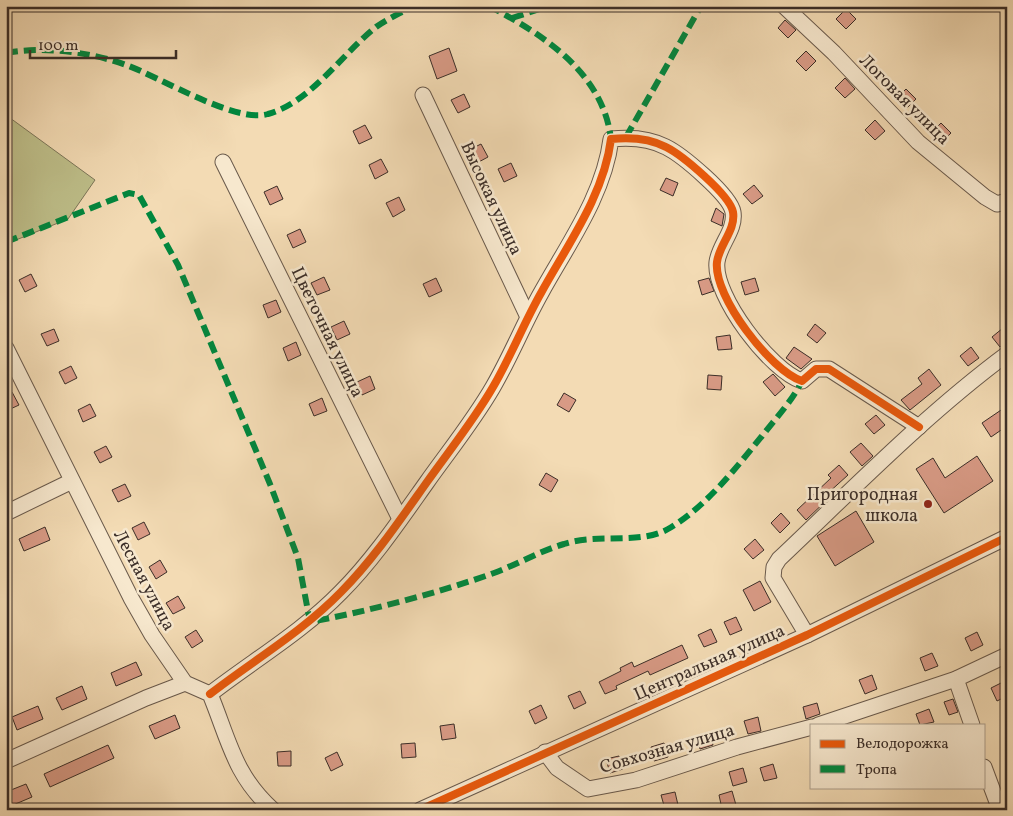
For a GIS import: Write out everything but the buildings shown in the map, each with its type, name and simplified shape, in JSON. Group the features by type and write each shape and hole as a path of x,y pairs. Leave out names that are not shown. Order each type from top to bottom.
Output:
{"street":[{"name":"Логовая улица","path":"784,6 834,54 918,142 985,197 997,204 1007,201"},
{"name":"Высокая улица","path":"423,95 528,317"},
{"path":"210,694 251,662 306,626 343,590 400,519 493,387 528,317 600,186 607,163 611,139 626,137 645,139 667,147 716,187 729,202 733,219 718,259 717,271 731,306 742,325 764,352 794,377 802,381 816,369 829,369 919,427"},
{"name":"Цветочная улица","path":"223,162 400,519"},
{"name":"Лесная улица","path":"6,348 132,598 152,635 185,683"},
{"name":"Центральная улица","path":"807,635 773,578 774,567 778,559 919,427 1007,354"},
{"path":"6,513 72,481"},
{"name":"Центральная улица","path":"420,810 807,635 1007,537"},
{"path":"821,724 956,679 1007,654"},
{"path":"956,679 972,724"},
{"path":"6,761 146,698 185,683 210,694 231,754 239,769 273,810"},
{"name":"Совхозная улица","path":"545,752 558,768 588,789 636,780 737,747 810,727"},
{"path":"986,772 1000,810"}],"green space":[{"path":"6,115 95,180 68,219 6,244"}],"marked path":[{"path":"6,53 51,50 112,60 217,106 254,115 268,114 284,108 298,99 376,27 413,6"},
{"path":"489,6 550,43 568,59 596,94 606,116 611,139"},
{"path":"512,18 549,6"},
{"path":"626,137 701,6"},
{"path":"6,242 129,193 139,195 178,265 270,484 298,558 310,622 379,607 450,588 494,573 564,544 590,539 644,537 668,529 695,510 719,487 784,409 802,381"}],"cycle path":[{"path":"210,694 294,633 341,592 375,553 470,423 500,375 535,304 584,219 601,180 611,139 639,139 666,147 683,158 724,196 733,212 733,219 730,231 718,256 718,276 724,294 746,331 775,363 802,381 816,369 829,369 919,427"},
{"path":"420,810 807,635 1007,537"}],"place":[{"name":"Пригородная школа","path":"928,504"}]}
